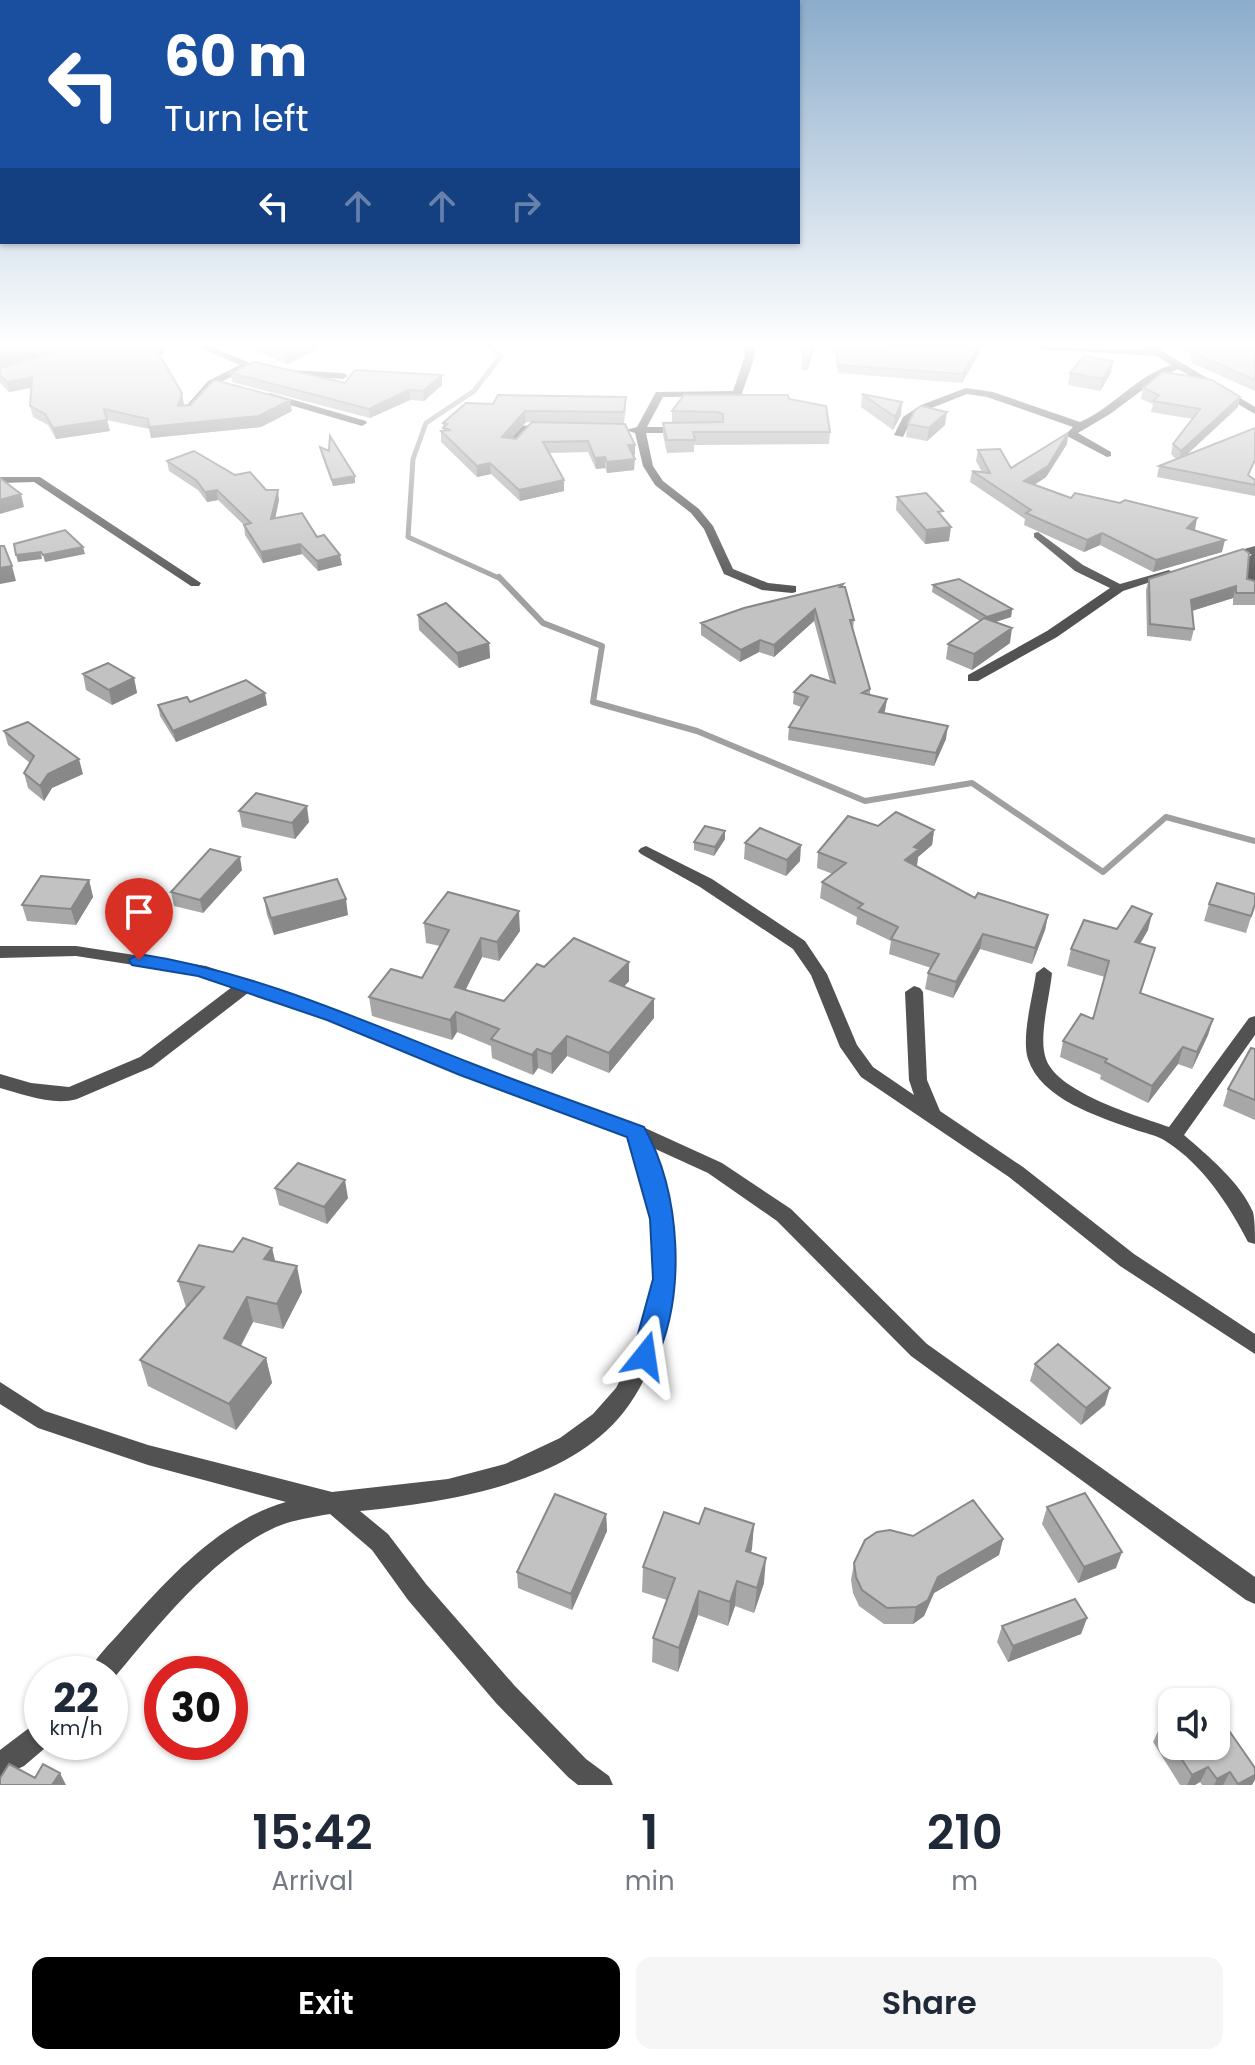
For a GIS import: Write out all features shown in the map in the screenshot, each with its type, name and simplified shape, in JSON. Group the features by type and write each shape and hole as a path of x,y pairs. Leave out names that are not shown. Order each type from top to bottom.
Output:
{"street":[{"path":"510,446 523,429"},
{"path":"621,429 701,430"},
{"path":"899,435 902,429"},
{"path":"1076,429 1071,434 1107,454"},
{"path":"640,430 648,466 659,483 695,511 709,528 728,571 766,587 792,589"},
{"path":"0,480 14,477 36,479 195,583"},
{"path":"1038,535 1079,568 1119,588"},
{"path":"1218,559 1255,550"},
{"path":"1252,589 1255,557"},
{"path":"973,678 1052,634 1119,588 1179,571"},
{"path":"646,851 706,883 799,945 819,974 849,1047 867,1072 1016,1172 1127,1260 1255,1345"},
{"path":"0,952 76,951 200,970 636,1132 715,1168 784,1215 919,1350 1255,1592"},
{"path":"1044,973 1036,1056 1043,1075 1067,1092 1173,1136 1208,1166 1251,1225 1255,1236"},
{"path":"0,1081 31,1090 70,1094 146,1062 246,985"},
{"path":"914,992 918,1080 932,1116"},
{"path":"1173,1136 1255,1022"},
{"path":"118,1656 213,1554 273,1516 472,1485 557,1453 613,1409 645,1356 665,1279 662,1219 652,1176 636,1132"},
{"path":"0,1392 38,1418 52,1423 148,1455 335,1504 380,1542 425,1602 505,1694 577,1768 600,1785"},
{"path":"0,1764 24,1749"}],"building":[{"path":"448,429 509,429 502,437 516,439 525,429 628,429 635,445 628,445 635,459 607,462 605,457 595,458 588,441 543,442 564,480 519,490 490,463 477,466 441,431 451,430"},
{"path":"664,429 830,429 830,432 693,432 695,440 667,440"},
{"path":"1184,429 1205,429 1181,451 1173,444"},
{"path":"1255,429 1255,460 1248,475 1255,480 1255,485 1159,466"},
{"path":"1068,433 1048,466 1024,481 1071,498 1075,493 1120,503 1125,500 1197,518 1187,528 1225,540 1156,560 1102,533 1087,540 1026,513 1031,510 972,471 990,473 978,450 1000,449 1011,468"},
{"path":"330,436 355,476 332,480 320,447 329,451"},
{"path":"194,451 235,475 250,472 266,490 278,490 271,519 302,513 317,537 324,535 340,555 317,561 300,544 261,552 244,525 251,523 217,490 205,492 196,480 167,461"},
{"path":"0,478 21,494 0,500"},
{"path":"926,493 943,511 938,512 951,527 926,530 897,497"},
{"path":"65,530 83,547 43,555 41,552 16,555 14,544"},
{"path":"0,546 4,546 12,566 0,568"},
{"path":"1243,549 1249,553 1247,579 1255,581 1255,593 1236,593 1236,586 1191,600 1194,629 1150,624 1149,579"},
{"path":"959,579 1012,609 987,617 933,585"},
{"path":"843,584 840,587 845,587 854,620 850,620 870,689 862,693 887,699 879,712 948,726 936,753 789,727 808,697 794,692 811,675 835,683 815,609 774,645 760,640 741,650 701,623 744,608"},
{"path":"446,603 489,643 457,653 418,615"},
{"path":"984,618 1012,628 974,654 948,644"},
{"path":"108,663 134,678 109,690 83,674"},
{"path":"246,680 265,693 173,731 158,705 187,697 190,702"},
{"path":"28,722 79,759 48,774 40,786 24,773 34,756 4,731"},
{"path":"256,793 307,806 292,823 239,811"},
{"path":"896,812 934,830 914,847 919,849 905,860 975,898 978,893 1048,915 1035,948 983,934 956,982 928,973 939,954 891,939 898,927 858,908 863,904 822,882 846,863 818,852 848,816 878,826"},
{"path":"705,826 725,831 715,847 694,842"},
{"path":"760,828 801,845 787,860 745,843"},
{"path":"210,849 240,857 200,900 171,892"},
{"path":"41,876 89,880 71,909 22,905"},
{"path":"337,879 346,899 271,918 264,898"},
{"path":"1217,883 1255,894 1251,916 1209,904"},
{"path":"448,892 519,911 497,942 481,938 455,987 504,1001 537,964 544,967 574,938 629,962 610,981 654,999 609,1053 567,1036 551,1054 537,1049 532,1055 491,1039 499,1029 456,1012 450,1020 369,997 391,969 422,978 449,930 424,923"},
{"path":"1132,906 1152,914 1135,942 1155,948 1140,993 1213,1019 1197,1052 1183,1047 1152,1086 1105,1062 1107,1059 1063,1041 1081,1014 1093,1019 1109,961 1071,949 1084,920 1117,929"},
{"path":"1251,1048 1255,1049 1255,1100 1228,1089"},
{"path":"298,1163 345,1180 324,1207 275,1188"},
{"path":"243,1238 272,1248 264,1259 297,1266 277,1304 247,1297 224,1338 266,1358 229,1404 140,1360 204,1287 178,1281 199,1245 233,1252"},
{"path":"1058,1344 1110,1388 1086,1408 1035,1364"},
{"path":"1085,1493 1122,1552 1084,1567 1047,1507"},
{"path":"555,1494 606,1514 571,1594 517,1572"},
{"path":"973,1500 1003,1539 938,1577 928,1600 916,1607 887,1608 862,1590 854,1563 865,1540 877,1532 890,1530 913,1536"},
{"path":"705,1508 754,1524 746,1551 766,1558 757,1588 737,1581 730,1602 699,1591 679,1648 653,1638 675,1578 643,1567 664,1512 699,1524"},
{"path":"1075,1599 1087,1618 1013,1646 1002,1626"},
{"path":"1230,1732 1255,1768 1255,1775 1238,1784 1230,1772 1217,1779 1208,1767 1192,1775 1182,1760 1230,1760"},
{"path":"9,1764 35,1778 43,1764 60,1773 52,1785 0,1785 0,1778"}],"waterway":[{"path":"424,429 413,459 408,537 501,579"},
{"path":"501,579 543,623 602,646 593,702 697,731 865,801 972,783 1103,872 1166,817 1255,841"}],"route":[{"path":"139,960 200,970 334,1016 467,1070 636,1132 652,1176 662,1219 665,1279 645,1356"}]}
